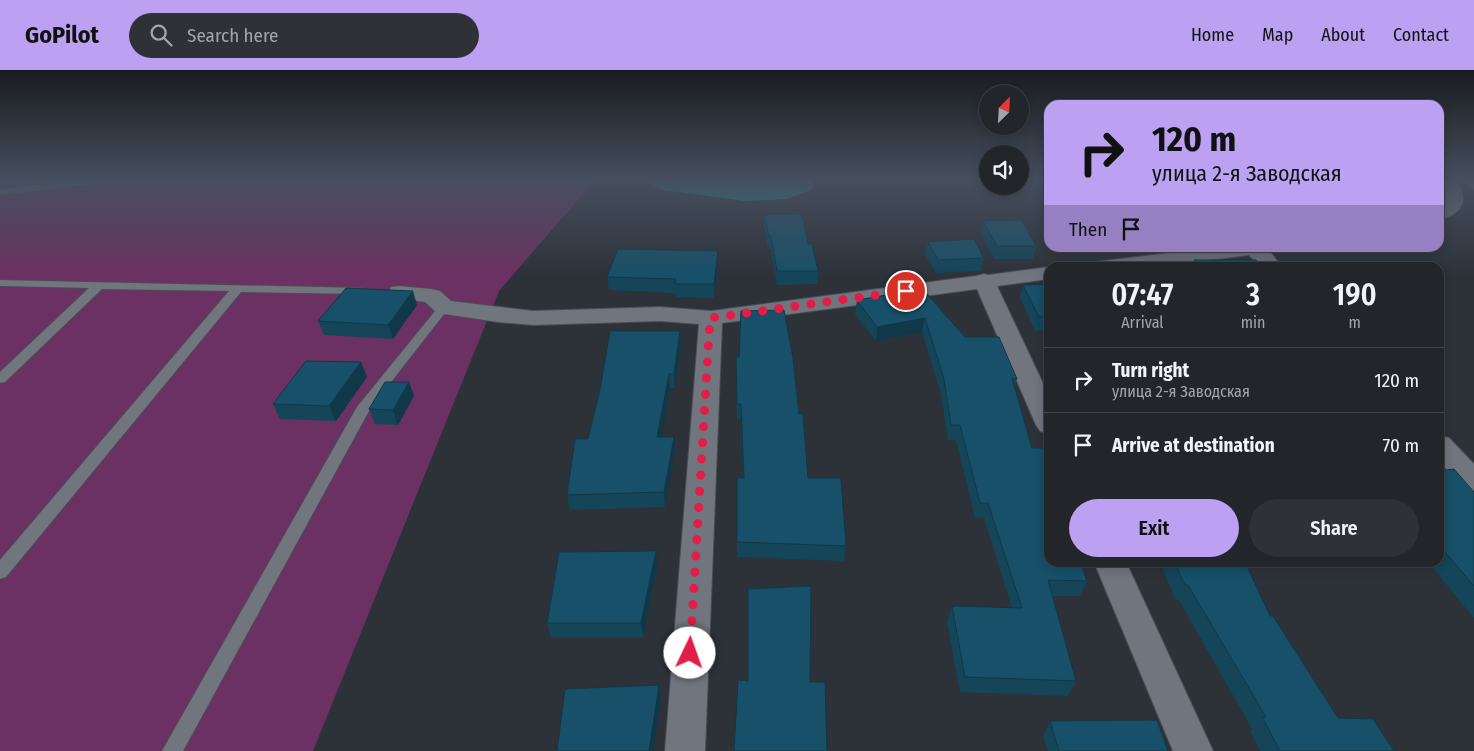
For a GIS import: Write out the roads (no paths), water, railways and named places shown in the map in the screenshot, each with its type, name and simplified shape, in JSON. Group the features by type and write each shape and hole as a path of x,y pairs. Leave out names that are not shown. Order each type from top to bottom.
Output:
{"street":[{"path":"1143,262 1224,252"},
{"path":"1259,252 1268,262"},
{"path":"394,292 432,296 444,306 498,316 533,318 660,314 710,318 984,280 1044,274"},
{"path":"984,280 1044,414"},
{"path":"685,751 710,318"},
{"path":"1455,456 1474,481"},
{"path":"1112,567 1193,751"}],"lane":[{"path":"0,284 370,292"},
{"path":"0,379 98,286"},
{"path":"0,572 236,289"},
{"path":"172,751 364,407 444,306"}]}
